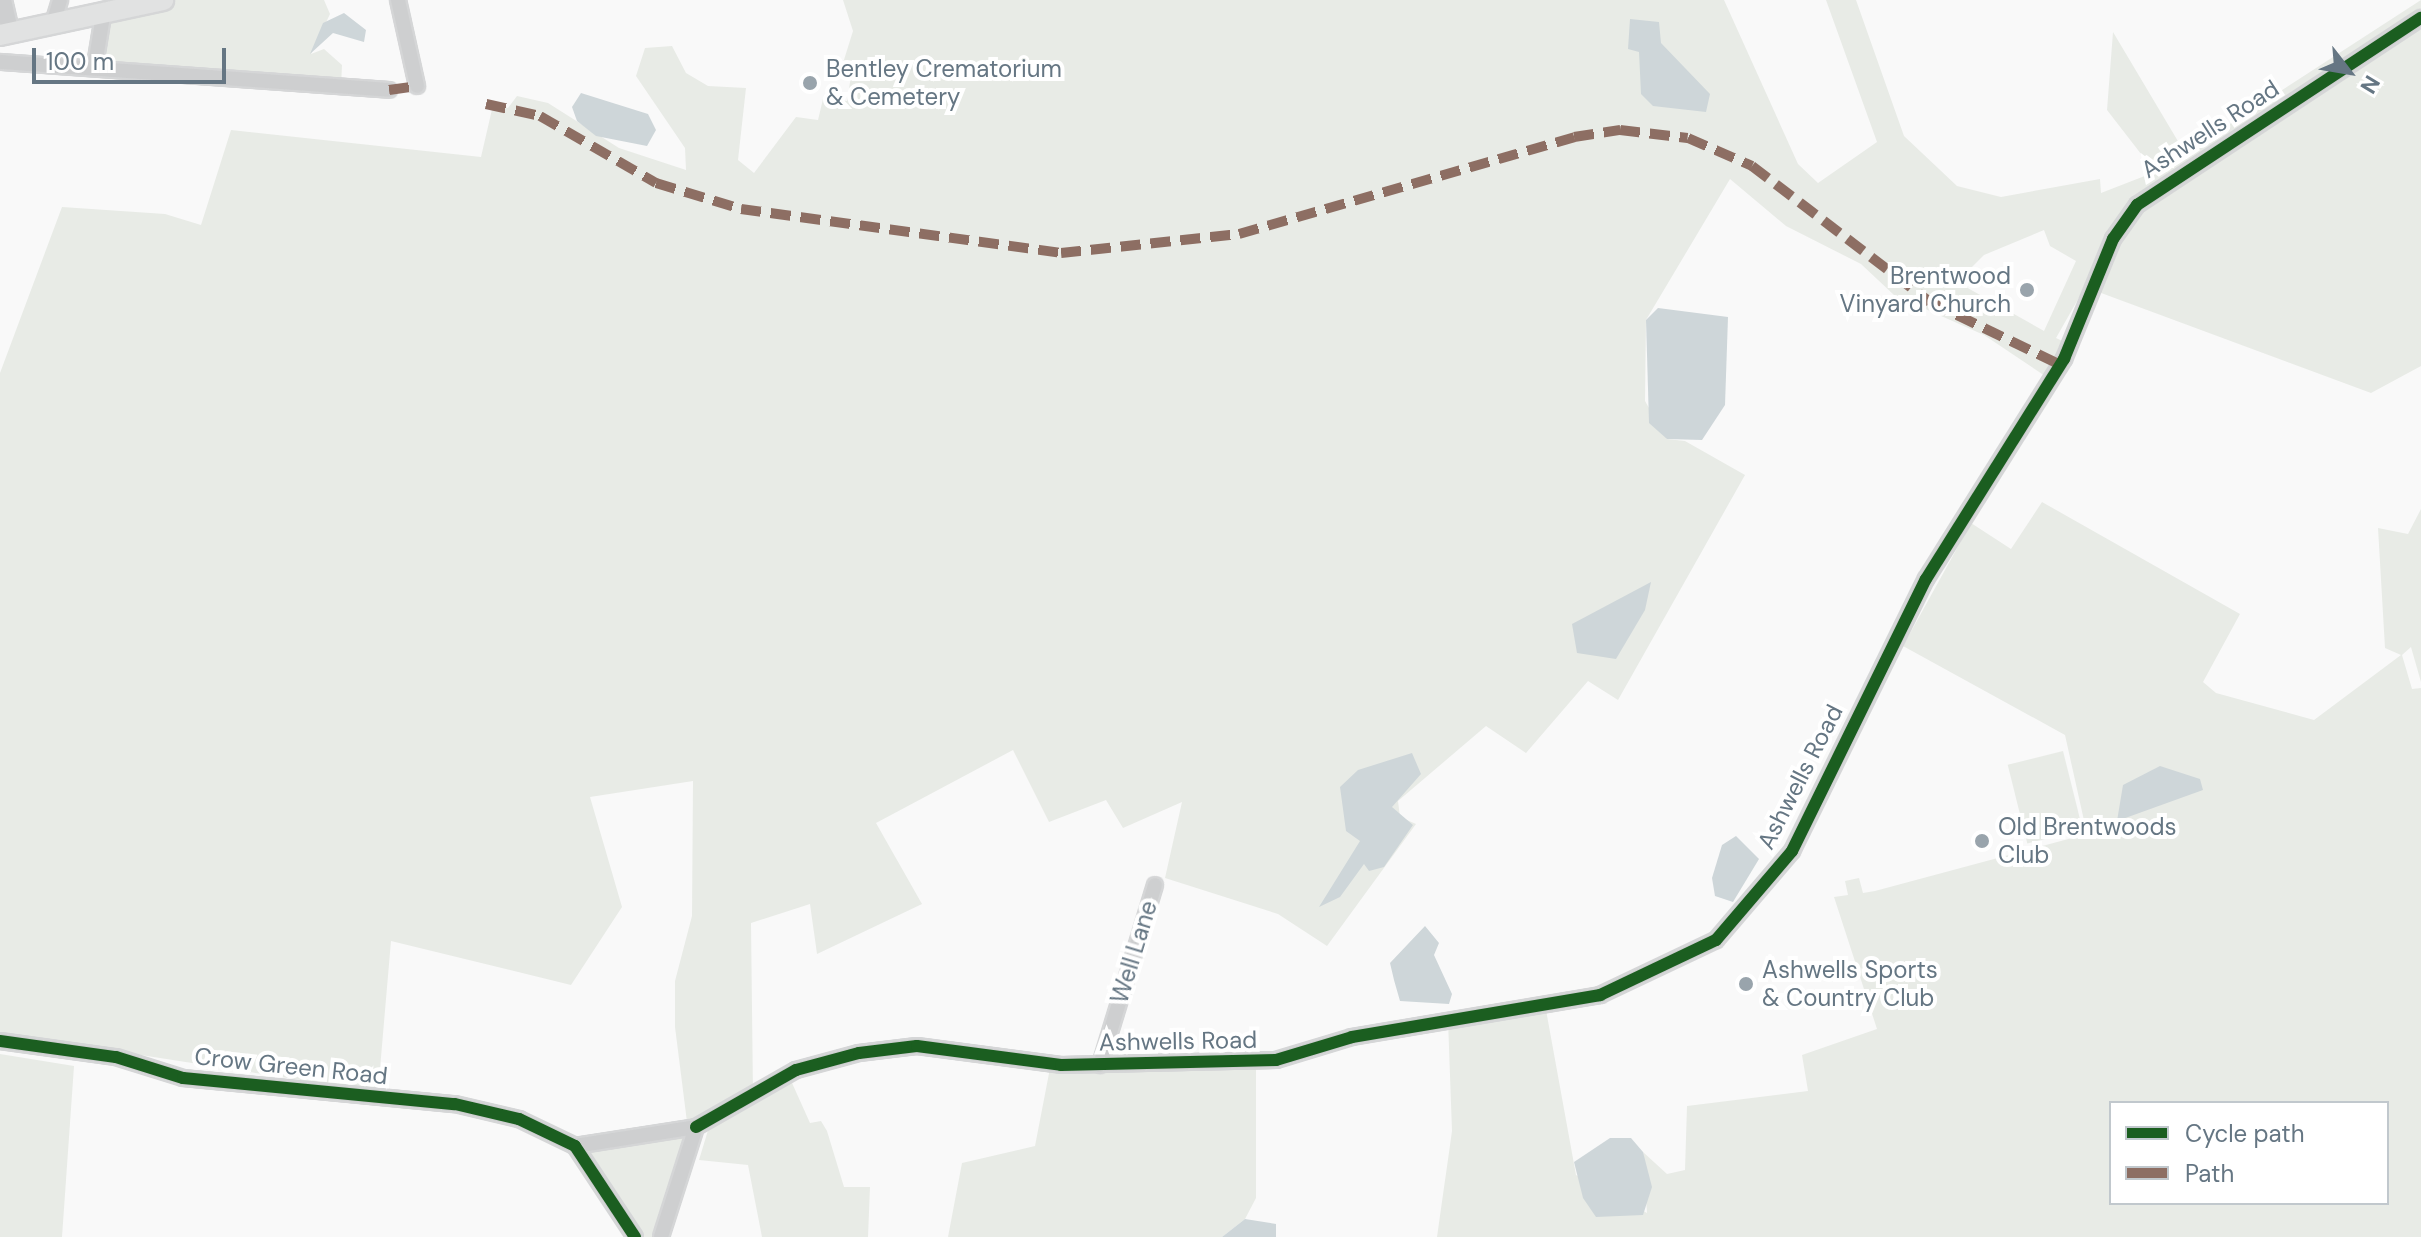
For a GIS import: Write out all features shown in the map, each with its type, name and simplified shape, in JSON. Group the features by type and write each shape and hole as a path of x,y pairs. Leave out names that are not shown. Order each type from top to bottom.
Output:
{"main road":[{"path":"5,33 57,10 104,10 163,0"}],"street":[{"path":"3,0 5,33"},
{"path":"398,0 417,86"},
{"path":"95,65 104,10"},
{"name":"Ashwells Road","path":"696,1127 796,1070 859,1053 917,1046 1100,1065 1276,1060 1425,1022 1546,1010 1600,995 1716,940 1792,851 1945,542 2064,359 2113,239 2137,205 2421,18"},
{"path":"0,62 95,65 119,75 389,90"},
{"name":"Well Lane","path":"1100,1065 1155,885"},
{"name":"Crow Green Road","path":"0,1041 116,1057 183,1078 455,1104 544,1128 575,1146"},
{"path":"635,1237 575,1146 696,1127 661,1237"}],"shaded area":[{"path":"163,0 324,0 330,14 311,54 324,49 342,65 341,87 95,65 104,10"},
{"path":"843,0 1724,0 1798,164 1818,183 1877,142 1826,0 1856,0 1904,136 1957,186 2001,197 2100,179 2101,193 2155,172 2107,110 2113,32 2185,153 2421,0 2421,366 2371,393 2085,287 2056,338 2071,345 2051,380 1984,335 1894,295 1861,264 1786,226 1730,179 1646,320 1645,401 1667,439 1685,441 1745,475 1618,700 1588,681 1526,753 1486,726 1398,801 1400,817 1416,824 1327,946 1278,914 1165,878 1182,802 1123,828 1106,800 1049,822 1013,750 876,823 922,904 817,954 810,904 751,923 753,1094 788,1074 810,1123 821,1121 827,1131 844,1187 870,1187 868,1237 762,1237 748,1165 699,1160 709,1127 702,1115 687,1122 675,1027 675,981 692,916 693,781 590,797 622,907 571,985 391,941 378,1092 0,1033 0,373 62,207 165,214 201,225 231,130 481,157 493,105 508,108 517,96 548,103 619,148 686,170 685,148 636,76 645,48 672,46 686,73 708,86 746,88 738,160 754,173 796,117 818,120 823,99 847,101 851,76 843,63 853,31","holes":["2044,230 2050,246 2076,261 2044,331 1957,282 1984,255"]},
{"path":"344,13 366,30 364,42 333,33 310,54 323,23"},
{"path":"1630,19 1659,22 1661,43 1710,94 1706,112 1653,106 1641,94 1639,52 1628,49"},
{"path":"581,93 648,114 656,130 647,146 596,136 577,121 572,107"},
{"path":"1658,308 1728,317 1725,405 1702,440 1667,439 1649,423 1646,320"},
{"path":"2042,502 2240,614 2203,682 2216,693 2314,720 2401,655 2385,648 2378,528 2408,534 2421,509 2421,682 2411,647 2402,655 2412,689 2421,688 2421,1237 1437,1237 1452,1131 1448,1020 1546,1010 1576,1175 1647,1213 1643,1152 1667,1174 1685,1170 1687,1106 1808,1091 1802,1055 1877,1029 1834,897 1848,895 1845,881 1859,878 1863,893 1875,891 2087,834 2065,735 1903,646 1971,523 2011,549"},
{"path":"1651,582 1645,610 1616,659 1577,653 1572,624"},
{"path":"2063,751 2083,830 2027,843 2008,765"},
{"path":"1412,753 1421,774 1392,807 1413,825 1384,867 1369,871 1364,864 1340,897 1319,907 1360,841 1346,831 1340,787 1358,770"},
{"path":"2160,766 2200,779 2203,790 2117,821 2123,785"},
{"path":"1736,836 1759,859 1733,902 1715,896 1712,878 1722,845"},
{"path":"1425,926 1439,943 1434,955 1452,994 1449,1004 1400,1001 1390,963"},
{"path":"0,1054 74,1066 62,1237 0,1237"},
{"path":"1256,1062 1256,1198 1245,1219 1222,1237 948,1237 962,1163 1035,1146 1051,1063"},
{"path":"696,1127 661,1237 635,1237 575,1146"},
{"path":"1610,1138 1631,1138 1643,1152 1652,1187 1643,1215 1596,1217 1583,1198 1574,1162"},
{"path":"1245,1219 1276,1224 1276,1237 1222,1237"}],"marked path":[{"path":"389,90 417,86"},
{"path":"486,104 540,116 656,183 741,209 1061,253 1239,234 1574,137 1620,130 1688,138 1752,166 1930,302 2061,365"}],"cycle path":[{"path":"696,1127 796,1070 859,1053 917,1046 1061,1065 1276,1060 1352,1037 1600,995 1716,940 1792,851 1926,579 2064,359 2113,239 2137,205 2421,18"},
{"path":"0,1041 116,1057 183,1078 455,1104 519,1119 575,1146 635,1237"}],"place":[{"name":"Bentley Crematorium & Cemetery","path":"810,83"},
{"name":"Brentwood Vinyard Church","path":"2027,290"},
{"name":"Old Brentwoods Club","path":"1982,841"},
{"name":"Ashwells Sports & Country Club","path":"1746,984"}]}
